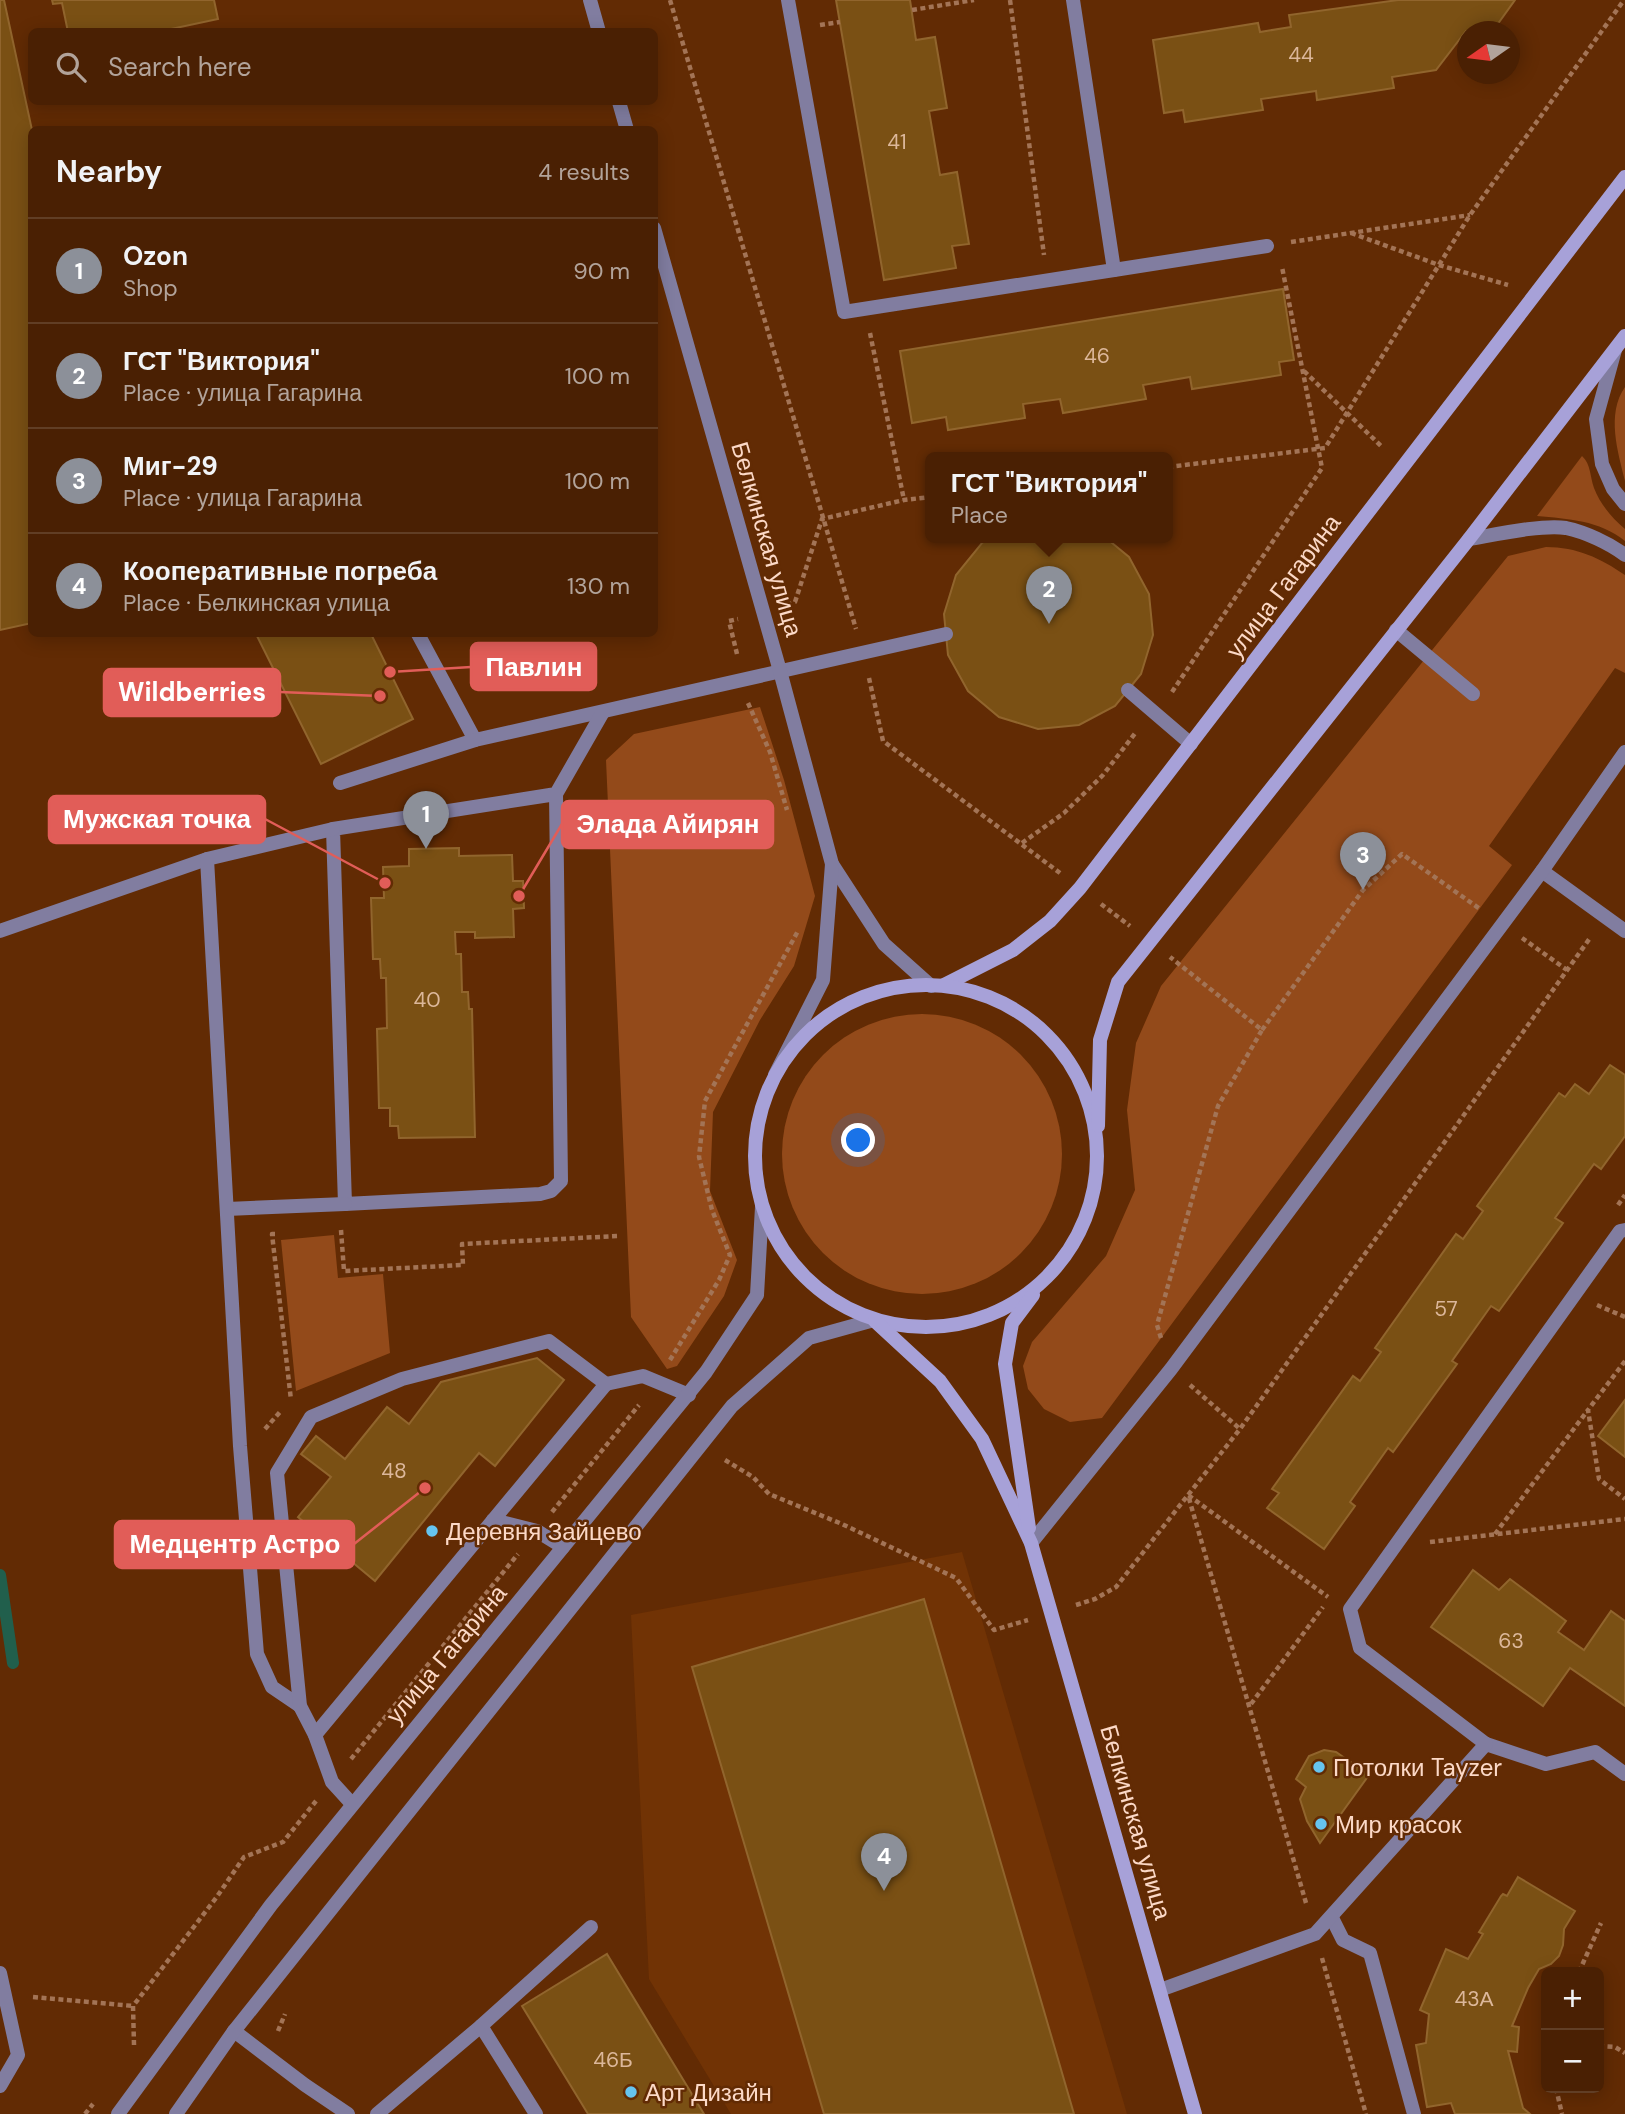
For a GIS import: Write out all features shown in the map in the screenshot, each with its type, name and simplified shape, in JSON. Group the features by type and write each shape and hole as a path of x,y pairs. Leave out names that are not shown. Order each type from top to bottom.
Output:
{"main road":[{"name":"улица Гагарина","path":"937,985 1013,950 1050,921 1080,888 1625,177"},
{"path":"1097,1145 1083,1087 1049,1037 1001,1002 937,985 893,987 846,1004 805,1034 775,1075 759,1117 754,1162 762,1207 779,1244 804,1277 837,1303 874,1320 919,1328 964,1324 1007,1308 1043,1281 1075,1242 1093,1195 1097,1145 1100,1040 1118,982 1469,539 1625,336"},
{"name":"Белкинская улица","path":"1031,1543 1005,1364 1012,1323 1043,1281"},
{"name":"Белкинская улица","path":"874,1320 940,1381 982,1439 1031,1543 1195,2114"}],"street":[{"path":"590,0 598,28"},
{"path":"788,0 844,312 1267,246"},
{"path":"1073,0 1114,270"},
{"path":"620,105 626,126"},
{"name":"Белкинская улица","path":"658,242 832,864 884,944 937,985"},
{"path":"1616,348 1596,419 1602,464 1613,489 1625,504"},
{"path":"1469,539 1512,531 1564,528 1614,547 1625,555"},
{"path":"1396,630 1473,694"},
{"path":"340,783 475,740 946,634"},
{"path":"420,637 475,740"},
{"path":"1128,690 1191,744"},
{"path":"227,1209 540,1194 551,1191 561,1181 556,794 603,712"},
{"path":"1031,1543 1171,1368 1503,925 1625,752"},
{"path":"0,931 207,859 333,829 556,794"},
{"path":"333,829 345,1204"},
{"path":"207,859 240,1446 257,1654 272,1687 300,1706"},
{"name":"Белкинская улица","path":"775,1075 823,980 832,864"},
{"path":"1542,871 1625,931"},
{"name":"улица Гагарина","path":"118,2114 271,1905 689,1395 757,1295 762,1207"},
{"path":"1625,1230 1620,1231 1349,1609 1360,1648 1486,1744 1546,1764 1595,1752 1625,1773"},
{"path":"176,2114 234,2031 732,1406 810,1338 874,1320"},
{"path":"352,1804 332,1782 315,1735 300,1706 277,1473 311,1417 402,1379 550,1341 606,1384"},
{"path":"315,1735 606,1384 643,1376 689,1395"},
{"path":"493,1520 537,1531 563,1547"},
{"path":"1160,1990 1315,1934 1486,1744"},
{"path":"1332,1918 1343,1940 1370,1953 1414,2114"},
{"path":"377,2114 481,2026 591,1927"},
{"path":"0,1973 18,2055 0,2086"},
{"path":"481,2026 536,2114"},
{"path":"234,2031 348,2114"}],"path":[{"path":"670,0 863,652 883,741 1022,843 1262,1030"},
{"path":"912,10 974,0"},
{"path":"1010,0 1047,280"},
{"path":"1173,466 1325,448 1470,215 1624,0"},
{"path":"1022,843 1064,813 1103,775 1131,736 1157,715 1322,468 1284,270 1267,246 1470,215"},
{"path":"1350,233 1439,265 1508,285"},
{"path":"865,309 904,500"},
{"path":"1303,370 1381,446"},
{"path":"822,519 925,498"},
{"path":"795,602 822,519"},
{"path":"748,703 770,752 788,814"},
{"path":"1240,1429 1171,1368 1157,1325 1218,1107 1262,1030 1363,890 1402,854 1567,970"},
{"path":"717,1469 726,1459 753,1477 769,1494 842,1524 956,1578 995,1630 1095,1599 1116,1587 1240,1429 1606,916"},
{"path":"128,2054 135,2044 133,2006 244,1857 282,1842 332,1782 657,1382 719,1280 730,1255 712,1210 699,1157 705,1101 798,933 800,921"},
{"path":"341,1228 344,1271 463,1265 462,1244 618,1237"},
{"path":"258,1436 291,1401 272,1234 286,1233"},
{"path":"1495,1534 1625,1362"},
{"path":"1588,1410 1599,1479 1625,1499"},
{"path":"1188,1494 1329,1598 1349,1609"},
{"path":"1188,1494 1366,2114"},
{"path":"1394,1546 1625,1519"},
{"path":"1581,1967 1601,1923"},
{"path":"5,1995 133,2006"},
{"path":"268,2055 288,2006"},
{"path":"1604,2046 1615,2047 1625,2053"},
{"path":"1557,2093 1562,2114"},
{"path":"85,2114 99,2094"}],"shaded area":[{"path":"1625,387 1625,481 1617,446 1615,421 1619,398"},
{"path":"1582,456 1589,467 1600,500 1625,529 1625,541 1594,525 1537,516"},
{"path":"1546,547 1568,549 1588,555 1625,575 1625,673 1615,668 1489,846 1512,865 1102,1418 1070,1422 1044,1409 1028,1389 1023,1366 1032,1342 1106,1256 1135,1190 1127,1110 1136,1043 1161,986 1508,556"},
{"path":"760,707 784,780 815,896 794,966 760,1020 713,1112 710,1191 737,1260 724,1296 677,1366 667,1369 631,1317 606,760 634,734"},
{"path":"922,1014 963,1020 1000,1038 1021,1055 1038,1076 1056,1113 1062,1154 1056,1195 1038,1232 1021,1253 1000,1270 963,1288 922,1294 881,1288 844,1270 823,1253 806,1232 788,1195 782,1154 788,1113 806,1076 823,1055 844,1038 881,1020"},
{"path":"334,1235 338,1278 383,1274 390,1353 296,1391 281,1240"},
{"path":"962,1552 1127,2114 731,2114 649,1979 631,1615"}],"building":[{"path":"0,0 4,0 31,126 28,126 28,624 0,630"},
{"path":"52,0 214,0 218,19 176,28 67,28 62,3 53,4"},
{"path":"836,0 910,0 916,40 935,37 947,108 929,111 940,175 957,172 969,244 952,246 956,268 884,280"},
{"path":"1398,0 1515,0 1500,21 1457,21 1457,43 1436,70 1392,77 1394,88 1317,100 1316,91 1261,99 1263,110 1185,122 1183,110 1164,113 1153,40 1258,23 1260,32 1291,27 1289,15"},
{"path":"1283,289 1294,360 1279,362 1281,375 1192,389 1190,377 1143,385 1146,399 1063,413 1060,399 1023,404 1025,418 948,430 946,417 912,423 900,351"},
{"path":"982,543 1112,543 1129,557 1149,594 1153,635 1141,674 1115,706 1079,725 1038,729 999,717 968,691 948,655 944,614 956,575"},
{"path":"258,637 372,637 413,719 321,764"},
{"path":"459,848 459,856 512,855 513,881 523,881 524,908 513,909 514,937 475,938 475,932 455,932 456,954 461,954 462,992 468,992 469,1009 472,1009 475,1137 399,1138 398,1126 390,1126 390,1108 379,1108 377,1029 387,1028 386,978 381,978 380,959 373,959 371,898 384,898 383,867 409,866 409,849"},
{"path":"1610,1065 1625,1075 1625,1136 1601,1169 1594,1164 1555,1218 1563,1223 1499,1311 1491,1306 1452,1361 1457,1364 1393,1452 1388,1448 1350,1502 1355,1506 1324,1549 1267,1508 1279,1493 1272,1489 1353,1376 1360,1381 1381,1352 1375,1348 1456,1234 1463,1239 1483,1211 1477,1206 1559,1093 1565,1097 1575,1084 1589,1094"},
{"path":"537,1358 564,1380 495,1466 479,1453 375,1581 298,1517 331,1477 301,1454 316,1436 345,1459 387,1407 409,1424 441,1382"},
{"path":"1625,1400 1625,1457 1598,1436"},
{"path":"1473,1570 1499,1590 1510,1579 1566,1621 1558,1632 1584,1650 1611,1611 1625,1621 1625,1706 1570,1668 1543,1706 1431,1627"},
{"path":"924,1599 1074,2114 824,2114 692,1667"},
{"path":"1324,1750 1336,1752 1369,1775 1320,1843 1307,1821 1300,1799 1306,1787 1296,1779 1309,1756"},
{"path":"1518,1877 1575,1911 1564,1929 1559,1956 1551,1964 1539,1969 1512,2026 1519,2027 1517,2052 1508,2051 1523,2108 1530,2114 1455,2114 1451,2103 1427,2107 1416,2045 1426,2043 1429,2014 1420,2010 1446,1949 1468,1959 1483,1934 1479,1932 1501,1896 1507,1896"},
{"path":"607,1954 704,2114 588,2114 522,2006"}],"waterway":[{"path":"0,1575 13,1663"}],"place":[{"name":"ГСТ \"Виктория\"","path":"1049,624"},
{"name":"Павлин","path":"390,672"},
{"name":"Wildberries","path":"380,696"},
{"name":"Ozon","path":"426,849"},
{"name":"Мужская точка","path":"385,883"},
{"name":"Миг-29","path":"1363,890"},
{"name":"Элада Айирян","path":"519,896"},
{"name":"Медцентр Астро","path":"425,1488"},
{"name":"Деревня Зайцево","path":"432,1531"},
{"name":"Потолки Tayzer","path":"1319,1767"},
{"name":"Мир красок","path":"1321,1824"},
{"name":"Кооперативные погреба","path":"884,1891"},
{"name":"Арт Дизайн","path":"631,2092"}]}
